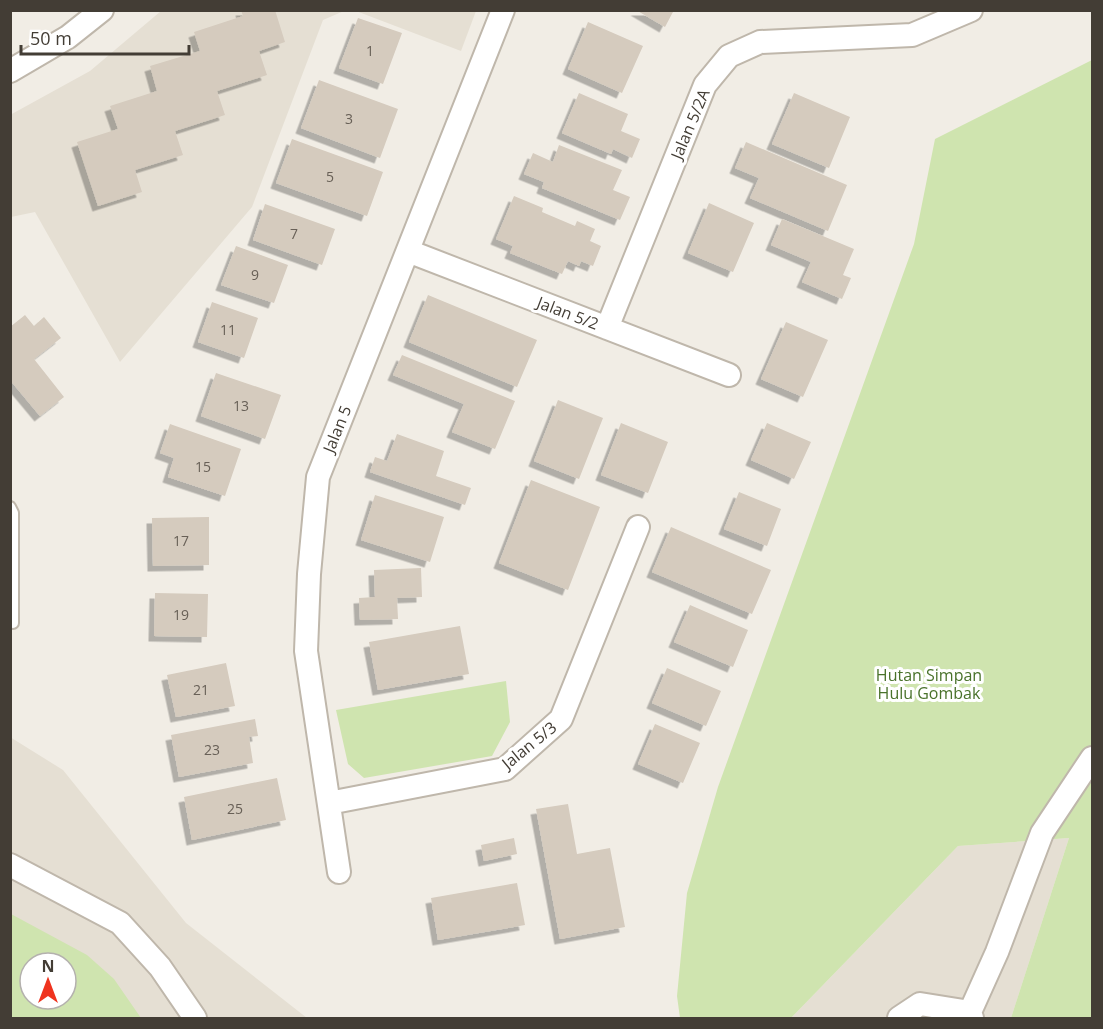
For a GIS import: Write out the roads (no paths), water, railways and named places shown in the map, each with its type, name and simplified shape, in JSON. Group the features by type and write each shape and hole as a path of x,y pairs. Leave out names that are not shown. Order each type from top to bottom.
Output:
{"street":[{"path":"10,71 68,37 102,10"},
{"name":"Jalan 5","path":"339,872 306,651 309,574 318,477 503,10"},
{"name":"Jalan 5/2A","path":"607,328 705,85 729,56 760,42 912,35 972,10"},
{"name":"Jalan 5/2","path":"408,251 729,375"},
{"name":"Jalan 5/3","path":"329,803 505,769 561,719 638,527"},
{"path":"899,1018 920,1004 971,1015 998,952 1042,833 1092,758"},
{"path":"10,865 120,923 160,967 195,1018"}],"lane":[{"path":"10,507 13,513 13,623"}],"park label":[{"name":"Hutan Simpan Hulu Gombak","path":"929,684"}]}
